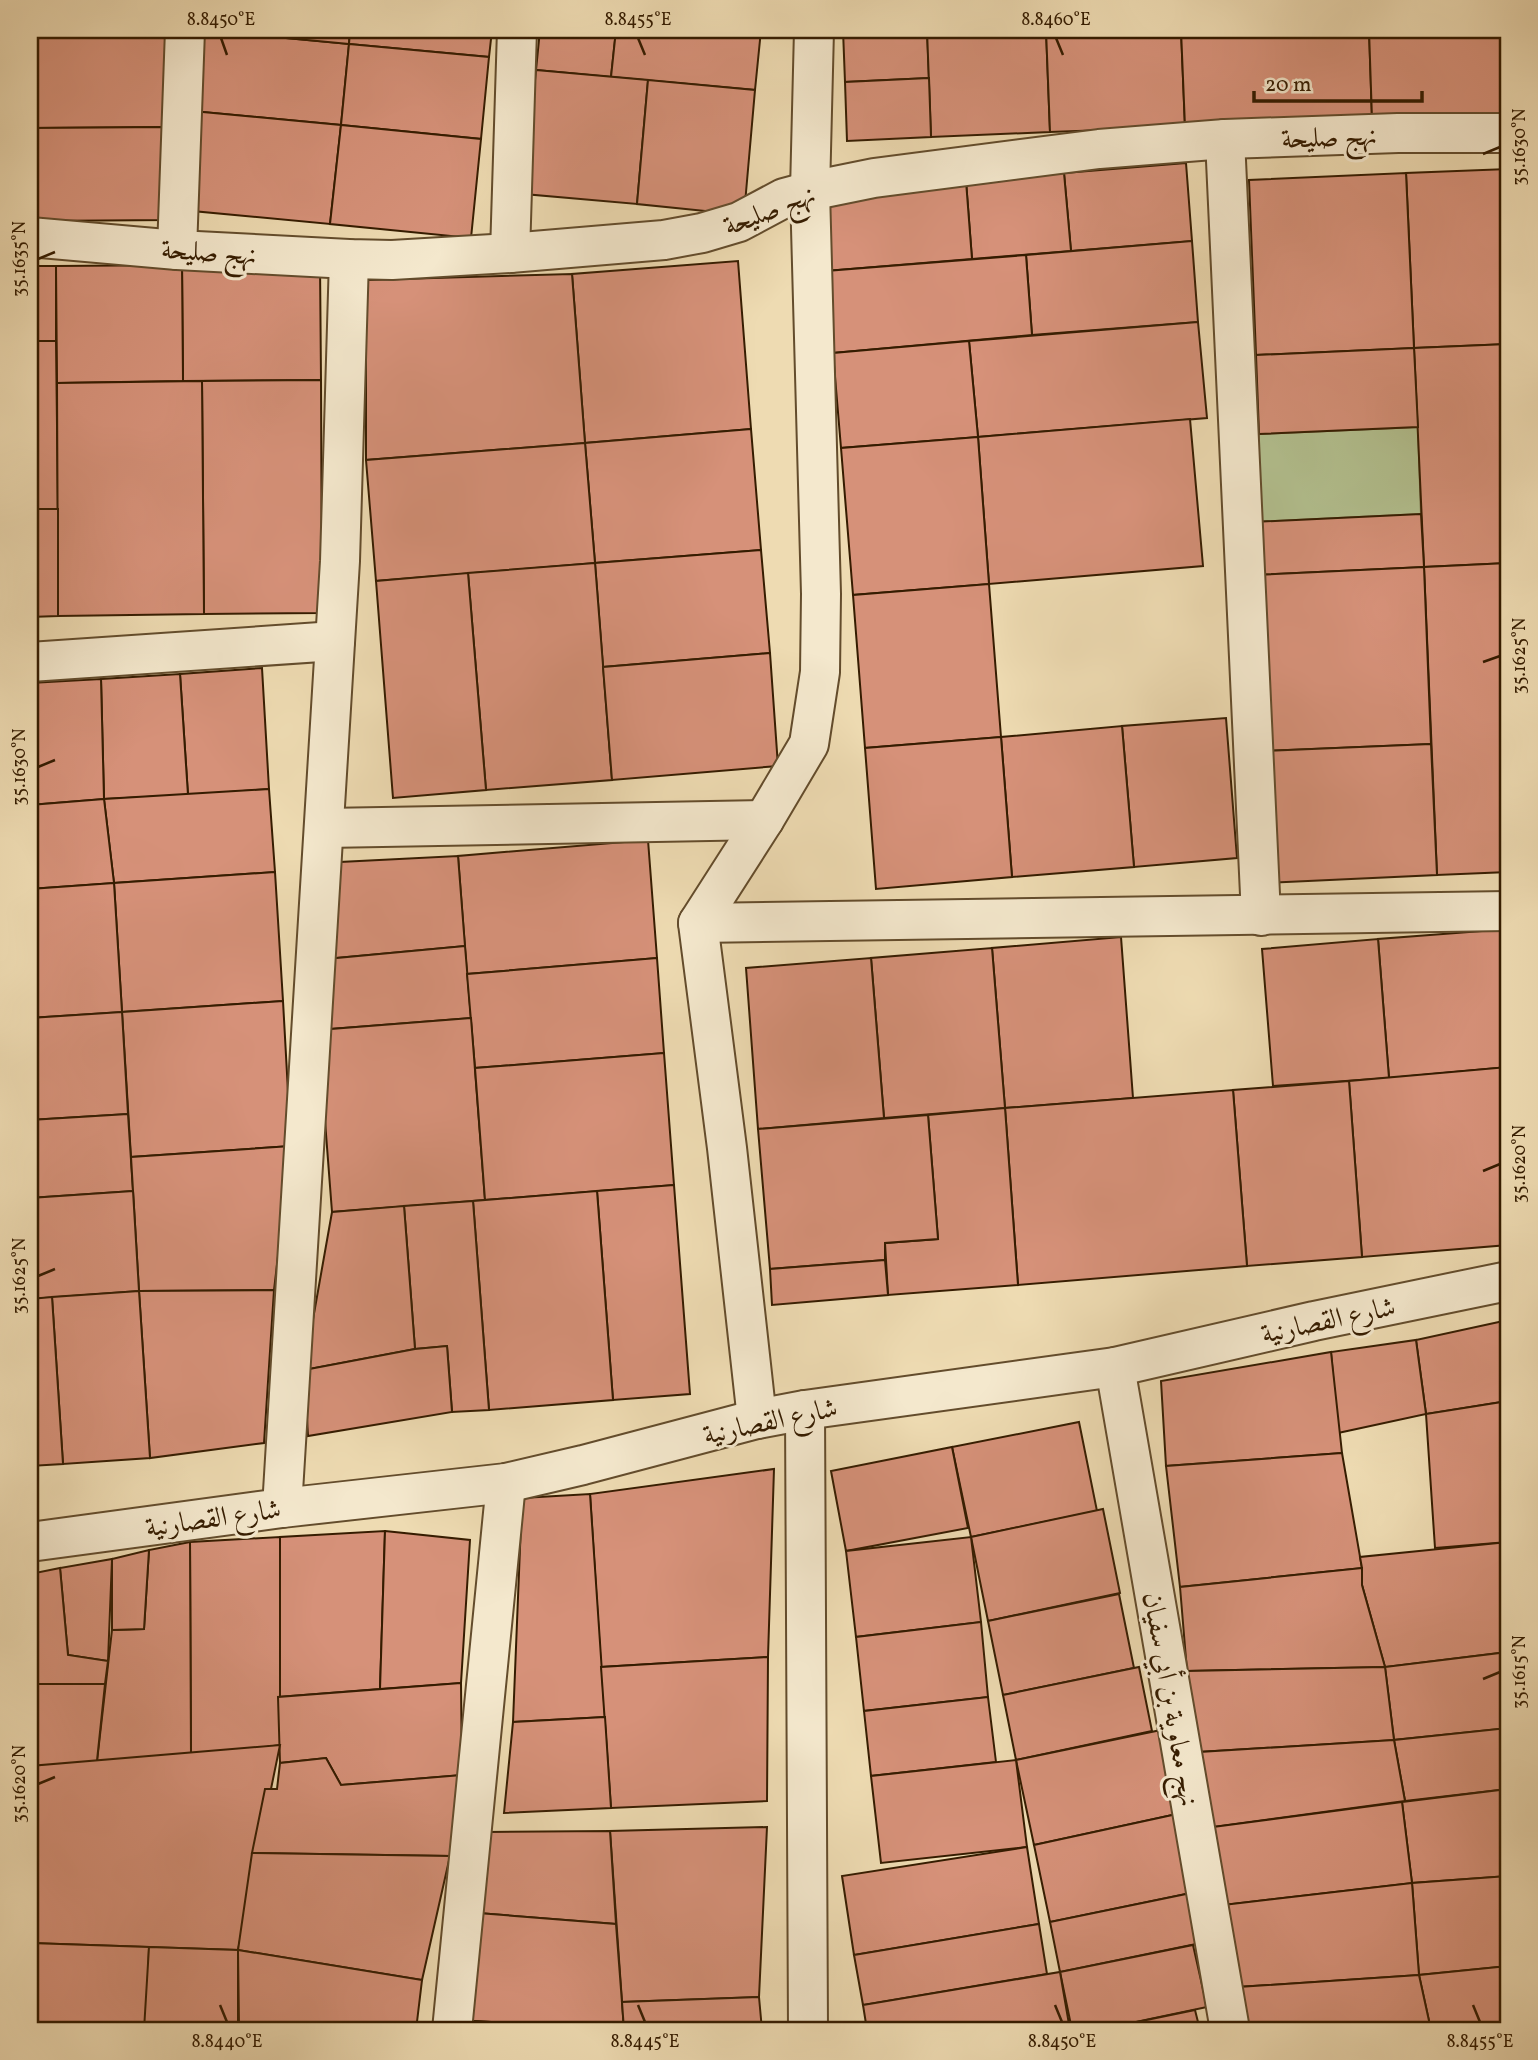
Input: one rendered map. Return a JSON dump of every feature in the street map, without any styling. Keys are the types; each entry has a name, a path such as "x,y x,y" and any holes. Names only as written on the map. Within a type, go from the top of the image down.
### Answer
{"street":[{"path":"177,250 185,30"},
{"path":"510,253 516,30"},
{"path":"757,1419 727,1148 698,923 809,744 820,672 821,594 810,191 814,30"},
{"name":"نهج صليحة","path":"30,237 177,250 349,259 391,260 510,253 664,240 739,222 785,198 810,191 874,178 1085,151 1225,139 1398,133 1508,133"},
{"path":"1225,139 1261,916"},
{"path":"282,1508 325,828 335,641 349,259"},
{"path":"30,662 335,641"},
{"path":"325,828 764,820"},
{"path":"698,923 1508,911"},
{"name":"شارع القصارنية","path":"30,1542 282,1508 506,1483 757,1419 1115,1367 1314,1321 1508,1281"},
{"name":"نهج معاوية بن أبي سفيان","path":"1115,1367 1230,2030"},
{"path":"805,1410 808,2030"},
{"path":"452,2030 506,1483"}],"green space":[{"path":"1418,427 1421,514 1253,522 1259,434"}],"building":[{"path":"30,30 169,30 170,127 30,128"},
{"path":"200,30 349,44 341,125 192,111"},
{"path":"203,30 350,30 349,44"},
{"path":"350,30 492,30 489,57 349,44"},
{"path":"540,30 616,30 611,77 536,70"},
{"path":"616,30 761,30 755,90 611,77"},
{"path":"843,30 927,30 929,78 845,82"},
{"path":"927,30 1046,30 1050,132 931,137"},
{"path":"1046,30 1181,30 1185,127 1050,132"},
{"path":"1181,30 1369,30 1372,119 1185,127"},
{"path":"1369,30 1500,30 1504,114 1372,119"},
{"path":"1500,30 1508,30 1508,114 1504,114"},
{"path":"349,44 489,57 481,139 341,125"},
{"path":"536,70 648,80 637,204 524,194"},
{"path":"929,78 931,137 847,141 845,82"},
{"path":"648,80 755,90 744,215 637,204"},
{"path":"192,111 341,125 330,224 182,210"},
{"path":"341,125 481,139 471,238 330,224"},
{"path":"170,127 171,220 30,221 30,128"},
{"path":"1186,163 1192,241 1071,251 1064,173"},
{"path":"1508,169 1508,344 1414,348 1406,173"},
{"path":"1064,173 1071,251 972,259 966,181"},
{"path":"1406,173 1414,348 1256,355 1249,180"},
{"path":"966,181 972,259 826,271 820,193"},
{"path":"1192,241 1198,322 1032,335 1026,255"},
{"path":"1026,255 1032,335 833,353 826,271"},
{"path":"738,261 751,429 585,443 572,274"},
{"path":"320,263 321,380 183,381 182,265"},
{"path":"182,265 183,381 57,383 56,266"},
{"path":"30,266 56,266 56,341 30,341"},
{"path":"572,274 585,443 366,460 366,280"},
{"path":"1198,322 1207,418 978,437 969,341"},
{"path":"30,341 56,341 58,509 30,509"},
{"path":"969,341 978,437 841,448 833,353"},
{"path":"1508,344 1508,563 1424,567 1414,348"},
{"path":"1414,348 1418,427 1259,434 1256,355"},
{"path":"321,380 322,613 204,614 202,381"},
{"path":"202,381 204,614 58,616 57,383"},
{"path":"1190,419 1203,566 989,584 978,437"},
{"path":"751,429 761,550 595,563 585,443"},
{"path":"978,437 989,584 853,595 841,448"},
{"path":"585,443 595,563 376,581 366,460"},
{"path":"30,509 58,509 58,616 30,617"},
{"path":"1421,514 1424,567 1255,575 1253,522"},
{"path":"761,550 770,653 603,667 595,563"},
{"path":"595,563 612,780 486,790 468,573"},
{"path":"1508,563 1508,872 1437,875 1424,567"},
{"path":"1424,567 1431,744 1263,751 1255,575"},
{"path":"468,573 486,790 393,798 376,581"},
{"path":"989,584 1001,737 865,748 853,595"},
{"path":"770,653 778,766 612,780 603,667"},
{"path":"262,668 269,789 188,795 180,674"},
{"path":"180,674 188,795 104,799 101,679"},
{"path":"101,679 104,799 30,805 30,683"},
{"path":"1226,718 1237,858 1134,867 1122,726"},
{"path":"1122,726 1134,867 1012,877 1001,737"},
{"path":"1001,737 1012,877 876,889 865,748"},
{"path":"1431,744 1437,875 1267,883 1262,751"},
{"path":"269,789 275,872 114,883 104,799"},
{"path":"104,799 114,883 30,889 30,805"},
{"path":"648,840 657,958 467,974 458,856"},
{"path":"458,856 465,946 326,959 340,862"},
{"path":"275,872 283,1001 122,1012 114,883"},
{"path":"114,883 122,1012 30,1018 30,889"},
{"path":"1508,929 1508,1067 1389,1078 1378,939"},
{"path":"1121,937 1133,1098 1005,1108 992,948"},
{"path":"1378,939 1389,1078 1273,1086 1262,949"},
{"path":"465,946 471,1018 318,1030 326,959"},
{"path":"992,948 1005,1108 884,1118 871,958"},
{"path":"657,958 664,1053 475,1068 467,974"},
{"path":"871,958 884,1118 758,1129 746,968"},
{"path":"283,1001 291,1146 131,1157 122,1012"},
{"path":"122,1012 128,1114 30,1120 30,1018"},
{"path":"471,1018 485,1200 332,1212 318,1030"},
{"path":"664,1053 674,1185 485,1200 475,1068"},
{"path":"1508,1067 1508,1245 1362,1257 1349,1081"},
{"path":"1349,1081 1362,1257 1247,1266 1233,1090"},
{"path":"1233,1090 1247,1266 1018,1285 1005,1108"},
{"path":"1005,1108 1018,1285 888,1295 885,1243 938,1239 928,1115"},
{"path":"128,1114 133,1191 30,1198 30,1120"},
{"path":"928,1115 938,1239 885,1243 885,1260 770,1269 758,1129"},
{"path":"291,1146 274,1290 139,1291 131,1157"},
{"path":"674,1185 690,1394 613,1400 597,1191"},
{"path":"133,1191 139,1291 30,1299 30,1198"},
{"path":"597,1191 613,1400 489,1410 473,1201"},
{"path":"473,1201 489,1410 452,1412 447,1346 415,1349 404,1206"},
{"path":"404,1206 415,1349 304,1370 332,1212"},
{"path":"885,1260 888,1295 772,1305 770,1269"},
{"path":"274,1290 264,1443 150,1458 139,1291"},
{"path":"139,1291 150,1458 63,1464 52,1297"},
{"path":"52,1297 63,1464 30,1466 30,1299"},
{"path":"1508,1320 1508,1401 1426,1414 1416,1340"},
{"path":"1416,1340 1426,1414 1338,1433 1331,1352"},
{"path":"447,1346 452,1412 308,1436 304,1370 415,1349"},
{"path":"1331,1352 1342,1453 1166,1466 1161,1381"},
{"path":"1508,1401 1508,1542 1435,1548 1426,1414"},
{"path":"1079,1422 1097,1511 971,1537 952,1447"},
{"path":"952,1447 968,1528 846,1551 831,1471"},
{"path":"1342,1453 1362,1568 1180,1587 1166,1466"},
{"path":"774,1469 768,1657 601,1667 590,1494"},
{"path":"590,1494 605,1717 513,1722 522,1498"},
{"path":"1103,1509 1120,1593 988,1621 971,1537"},
{"path":"385,1531 380,1689 278,1697 280,1537"},
{"path":"385,1531 470,1540 461,1683 380,1689"},
{"path":"280,1537 280,1745 191,1758 190,1542"},
{"path":"971,1537 981,1622 856,1637 846,1551"},
{"path":"190,1542 191,1758 96,1770 112,1630 144,1629 149,1550"},
{"path":"1508,1542 1508,1652 1385,1667 1362,1585 1360,1557"},
{"path":"149,1550 144,1629 112,1630 112,1559"},
{"path":"112,1559 108,1661 68,1655 60,1568"},
{"path":"60,1568 68,1655 108,1661 105,1684 30,1684 30,1574"},
{"path":"1362,1568 1362,1585 1385,1667 1187,1671 1180,1587"},
{"path":"1119,1594 1134,1668 1003,1695 988,1621"},
{"path":"981,1622 988,1697 864,1711 856,1637"},
{"path":"1508,1652 1508,1728 1394,1740 1385,1667"},
{"path":"768,1657 767,1801 611,1808 601,1667"},
{"path":"1139,1667 1152,1731 1016,1760 1003,1695"},
{"path":"1385,1667 1394,1740 1199,1752 1187,1671"},
{"path":"461,1683 462,1775 341,1785 326,1758 280,1763 278,1697"},
{"path":"30,1684 105,1684 96,1770 30,1769"},
{"path":"988,1697 996,1762 871,1776 864,1711"},
{"path":"605,1717 611,1808 504,1813 513,1722"},
{"path":"1508,1728 1508,1789 1405,1801 1394,1740"},
{"path":"1161,1730 1177,1814 1034,1845 1016,1760"},
{"path":"1394,1740 1405,1801 1213,1827 1199,1752"},
{"path":"280,1745 238,1950 30,1943 30,1766"},
{"path":"326,1758 341,1785 462,1775 450,1856 252,1853 265,1789 277,1789 280,1763"},
{"path":"1016,1760 1027,1847 881,1863 871,1776"},
{"path":"1508,1789 1508,1876 1412,1883 1402,1802"},
{"path":"1402,1802 1412,1883 1223,1905 1213,1827"},
{"path":"1177,1814 1191,1893 1050,1922 1034,1845"},
{"path":"767,1827 759,1997 622,2002 610,1831"},
{"path":"610,1831 616,1924 478,1913 486,1832"},
{"path":"1027,1847 1039,1924 854,1955 842,1876"},
{"path":"252,1853 450,1856 422,1980 238,1950"},
{"path":"1508,1876 1508,1966 1419,1975 1412,1883"},
{"path":"1412,1883 1419,1975 1238,1987 1223,1905"},
{"path":"1191,1893 1201,1943 1060,1972 1050,1922"},
{"path":"478,1913 616,1924 624,2029 472,2021"},
{"path":"1039,1924 1047,1974 863,2005 854,1955"},
{"path":"30,1943 149,1947 146,2030 30,2027"},
{"path":"1193,1945 1207,2007 1098,2030 1072,2030 1060,1972"},
{"path":"149,1947 238,1950 238,2030 144,2030"},
{"path":"238,1950 422,1980 416,2030 268,2030 239,2025"},
{"path":"1508,1966 1508,2030 1431,2030 1419,1975"},
{"path":"1060,1972 1070,2030 867,2030 863,2005"},
{"path":"1419,1975 1431,2030 1245,2030 1238,1987"},
{"path":"759,1997 762,2030 624,2030 622,2002"},
{"path":"1195,2010 1200,2030 1098,2030"},
{"path":"472,2021 624,2029 624,2030 473,2030"},
{"path":"30,2027 146,2030 30,2030"}]}
